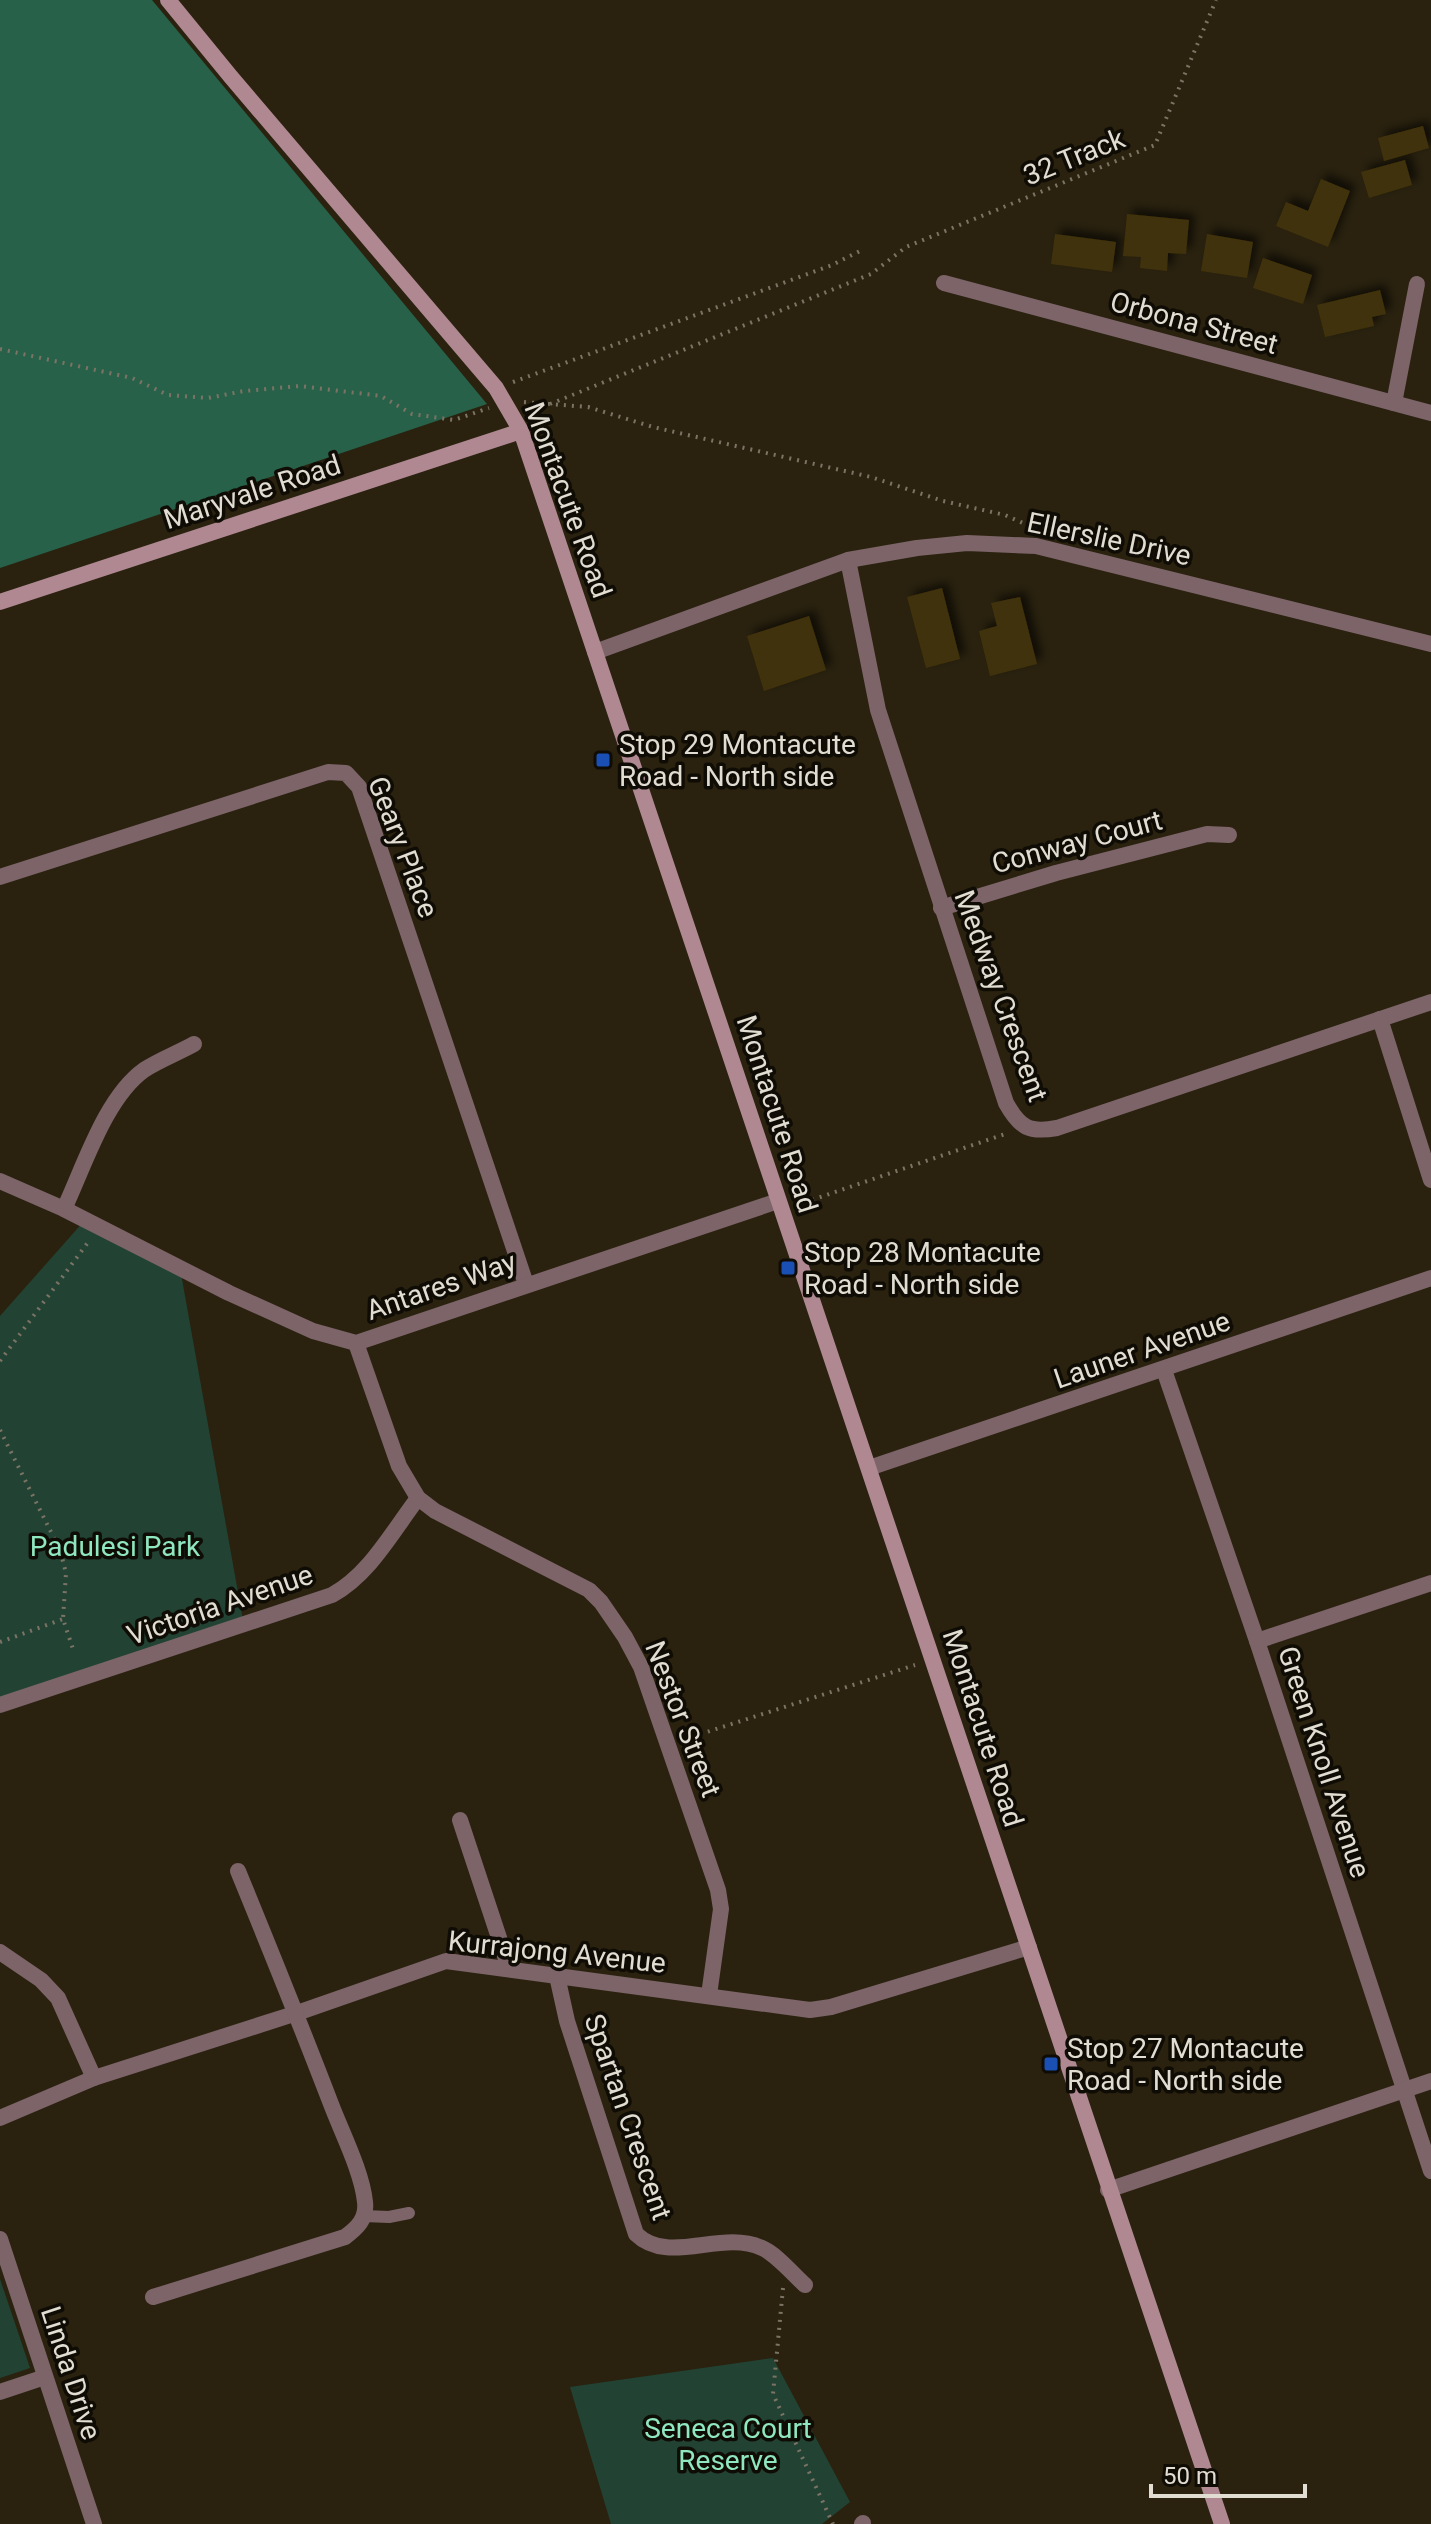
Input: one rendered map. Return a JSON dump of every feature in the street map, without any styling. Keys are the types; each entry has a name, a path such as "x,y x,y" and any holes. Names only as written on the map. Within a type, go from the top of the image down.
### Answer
{"main road":[{"name":"Montacute Road","path":"168,0 500,394 521,431 1222,2524"},
{"name":"Maryvale Road","path":"0,602 521,431"}],"street":[{"name":"Orbona Street","path":"944,283 1431,413"},
{"path":"1394,403 1417,284"},
{"name":"Ellerslie Drive","path":"595,652 848,560 967,543 1036,546 1431,644"},
{"name":"Medway Crescent","path":"848,560 878,710 1006,1103 1014,1117 1025,1127 1038,1131 1057,1128 1431,1002"},
{"name":"Geary Place","path":"0,877 328,772 346,773 359,787 526,1284"},
{"name":"Conway Court","path":"941,908 1056,873 1207,834 1229,835"},
{"path":"1380,1019 1431,1180"},
{"path":"64,1209 108,1114 122,1093 143,1071 194,1044"},
{"name":"Antares Way","path":"0,1181 64,1209 229,1293 313,1331 356,1343 526,1284 780,1206"},
{"name":"Launer Avenue","path":"869,1468 1431,1278"},
{"name":"Nestor Street","path":"356,1343 399,1466 418,1498 435,1511 575,1581 595,1596 633,1652 718,1890 721,1909 709,1995"},
{"name":"Green Knoll Avenue","path":"1164,1370 1257,1641 1431,2171"},
{"name":"Victoria Avenue","path":"0,1705 332,1595 350,1585 364,1571 418,1498"},
{"path":"1257,1641 1431,1583"},
{"path":"460,1820 509,1968"},
{"path":"153,2297 345,2237 357,2228 364,2216 361,2185 297,2013 238,1871"},
{"name":"Kurrajong Avenue","path":"0,2118 94,2078 446,1961 791,2008 831,2007 1029,1947"},
{"path":"0,1952 41,1980 58,1998 94,2078"},
{"name":"Spartan Crescent","path":"557,1976 567,2021 636,2234 652,2247 666,2249 730,2241 763,2248 805,2285"},
{"path":"1108,2190 1431,2081"},
{"name":"Linda Drive","path":"0,2239 94,2524"},
{"path":"0,2392 45,2377"}],"lane":[{"path":"364,2216 389,2217 409,2213"}],"path":[{"name":"32 Track","path":"549,404 871,274 906,247 1155,145 1216,0"},
{"path":"0,349 132,378 168,395 208,398 300,386 381,396 412,414 454,420 479,413 500,394 832,265 862,250"},
{"path":"500,394 549,404 588,407 653,427 871,477 943,501 1005,515 1048,533"},
{"path":"780,1206 1025,1127"},
{"path":"0,1361 91,1238"},
{"path":"0,1430 60,1550 66,1573 63,1619 74,1652"},
{"path":"0,1642 63,1619"},
{"path":"668,1745 915,1665"},
{"path":"785,2267 773,2394 833,2524"}],"green space":[{"path":"0,0 152,0 487,404 0,568"},
{"name":"Padulesi Park","path":"85,1220 180,1268 244,1626 0,1705 0,1316"},
{"path":"0,2279 30,2368 0,2378"},
{"name":"Seneca Court Reserve","path":"773,2358 850,2502 822,2524 611,2524 570,2387"}],"building":[{"path":"1423,126 1429,148 1384,161 1378,138"},
{"path":"1405,160 1412,185 1369,198 1361,172"},
{"path":"1321,179 1350,191 1328,247 1276,226 1286,202 1308,211"},
{"path":"1127,214 1189,220 1186,254 1168,253 1167,271 1140,268 1141,257 1123,256"},
{"path":"1055,234 1116,242 1112,272 1051,264"},
{"path":"1207,234 1253,242 1247,278 1201,271"},
{"path":"1263,258 1312,275 1303,304 1253,288"},
{"path":"1380,290 1386,314 1372,317 1374,326 1325,337 1317,305"},
{"path":"942,588 960,659 926,668 907,597"},
{"path":"1020,597 1037,664 990,676 979,631 997,626 991,603"},
{"path":"809,616 826,670 764,691 747,636"}],"place":[{"name":"Stop 29 Montacute Road - North side","path":"603,760"},
{"name":"Stop 28 Montacute Road - North side","path":"788,1268"},
{"name":"Stop 27 Montacute Road - North side","path":"1051,2064"}]}
